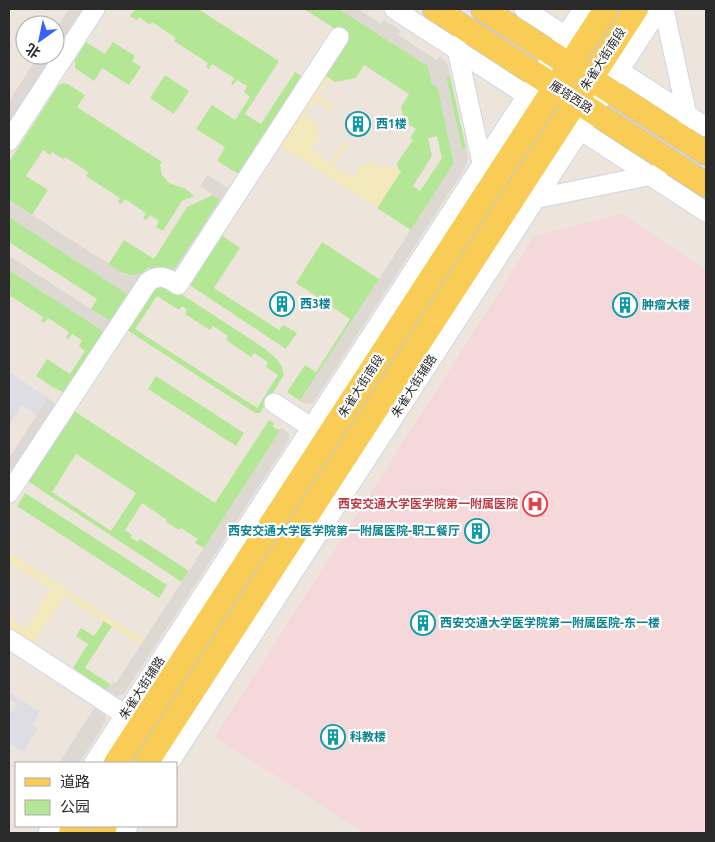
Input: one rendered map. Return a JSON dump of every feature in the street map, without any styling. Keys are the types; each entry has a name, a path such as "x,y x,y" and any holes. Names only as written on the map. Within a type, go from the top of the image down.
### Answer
{"main road":[{"path":"483,9 568,50 702,142"},
{"name":"朱雀大街南段","path":"116,762 133,720 488,191 541,91 568,50 606,9"},
{"name":"朱雀大街南段","path":"147,762 508,205 578,115 605,74 636,9"},
{"name":"雁塔西路","path":"443,14 541,91 578,115 681,168 706,185"}],"street":[{"path":"9,141 95,9"},
{"path":"394,9 458,50 541,91"},
{"path":"524,9 568,50 584,9"},
{"path":"659,9 605,74 687,114"},
{"path":"664,9 687,114 702,142"},
{"path":"443,14 458,50 488,191"},
{"path":"9,493 148,282 154,277 161,276 178,285 339,38"},
{"name":"朱雀大街辅路","path":"95,762 133,720 312,428 482,164 541,91"},
{"path":"578,115 650,175 706,212"},
{"name":"朱雀大街辅路","path":"170,762 535,199 578,115"},
{"path":"508,205 681,168"},
{"path":"274,403 312,428"},
{"path":"9,639 133,720"}],"shaded area":[{"path":"69,9 84,9 65,38 65,15"},
{"path":"339,9 358,9 381,24 384,20 401,31 398,35 437,60 440,56 443,59 448,65 450,76 446,77 462,149 466,148 468,158 464,170 313,403 306,404 300,401 454,163 438,88 432,84 428,66"},
{"path":"32,65 48,65 9,125 9,101"},
{"path":"208,175 229,191 179,272 132,297 9,217 9,200 126,275 136,275 156,266 174,269 220,200 200,186"},
{"name":"西安交通大学医学院第一附属医院","path":"622,214 706,270 706,833 365,833 215,737 535,236"},
{"path":"9,256 114,324 108,334 9,270"},
{"path":"9,372 48,398 37,415 22,405 9,425"},
{"path":"48,398 56,405 14,471 9,469 9,458"},
{"path":"282,428 289,434 289,440 124,694 117,696 106,690 110,684 116,683"},
{"path":"9,692 40,712 31,725 38,729 23,752 9,743 9,717 17,704 9,699"},
{"path":"94,708 105,715 106,720 80,762 60,762"}],"green space":[{"path":"135,9 198,9 279,61 245,114 261,124 295,72 305,78 240,173 217,161 225,147 196,129 212,105 235,120 250,97 244,92 247,86 237,80 233,85 231,84 234,78 212,64 209,69 206,67 208,63 174,41 176,38 152,22 150,25 139,17 137,20 130,16"},
{"path":"304,9 339,9 428,66 432,84 438,88 454,164 411,230 377,208 401,171 398,169 397,163 413,140 410,138 416,129 404,122 401,107 409,94 364,65 356,78 335,82 324,75 348,37","holes":["437,136 442,158 420,191 413,186 432,156 428,138"]},
{"path":"86,42 105,54 113,42 135,56 132,61 141,67 129,85 102,68 94,81 75,68 75,60"},
{"path":"165,75 189,91 174,114 150,98"},
{"path":"450,76 466,148 462,149 446,77"},
{"path":"63,83 68,84 85,95 77,107 162,162 160,165 162,175 169,183 186,189 194,196 182,201 163,231 156,227 159,221 150,215 146,220 143,218 146,213 125,199 121,204 118,202 120,198 86,176 88,172 65,157 63,159 52,152 50,155 43,150 26,176 48,190 32,215 9,200 9,162 58,86"},
{"path":"213,195 220,200 174,270 148,268 142,273 132,276 108,265 124,240 154,259 187,207"},
{"path":"9,217 132,297 114,324 91,309 97,299 9,242"},
{"path":"220,234 240,248 214,288 279,330 283,325 297,333 286,349 191,286 190,283"},
{"path":"322,242 379,279 300,401 287,392 305,365 316,372 350,319 296,283"},
{"path":"9,270 108,334 65,393 36,376 47,359 70,374 85,351 79,346 82,340 72,334 68,339 66,338 69,332 48,318 44,323 41,321 43,317 9,295 11,292 9,290"},
{"path":"155,283 175,290 264,348 277,359 284,375 260,413 255,413 127,330","holes":["157,296 179,310 182,306 187,310 185,314 210,330 213,326 228,336 226,340 251,357 254,353 268,362 266,367 278,375 257,408 135,329"]},
{"path":"156,376 244,433 236,446 148,389"},
{"path":"74,411 215,503 269,420 274,423 273,427 279,430 282,428 204,548 195,543 198,539 181,528 179,530 166,522 167,520 142,503 125,530 132,535 131,538 138,542 140,539 189,571 182,582 27,479","holes":["76,454 136,493 111,531 52,492"]},
{"path":"25,493 167,585 159,598 17,506"},
{"path":"104,621 112,626 85,668 110,684 106,690 73,668 88,644 76,636 81,628 94,636"}],"sand":[{"path":"324,75 331,79 325,88 322,86 317,94 335,106 332,110 315,100 310,108 306,109 308,119 318,125 318,136 321,138 310,149 322,156 321,159 329,164 344,141 348,144 333,167 341,173 343,170 355,178 360,164 363,166 373,161 383,167 393,166 401,171 377,208 278,144"},
{"path":"9,552 144,640 141,645 65,596 31,647 9,633 9,614 15,618 13,621 25,629 51,589 9,562"}],"place":[{"name":"西1楼","path":"358,124"},
{"name":"西3楼","path":"282,304"},
{"name":"肿瘤大楼","path":"625,305"},
{"name":"西安交通大学医学院第一附属医院","path":"535,504"},
{"name":"西安交通大学医学院第一附属医院-职工餐厅","path":"477,531"},
{"name":"西安交通大学医学院第一附属医院-东一楼","path":"423,623"},
{"name":"科教楼","path":"333,737"}]}
